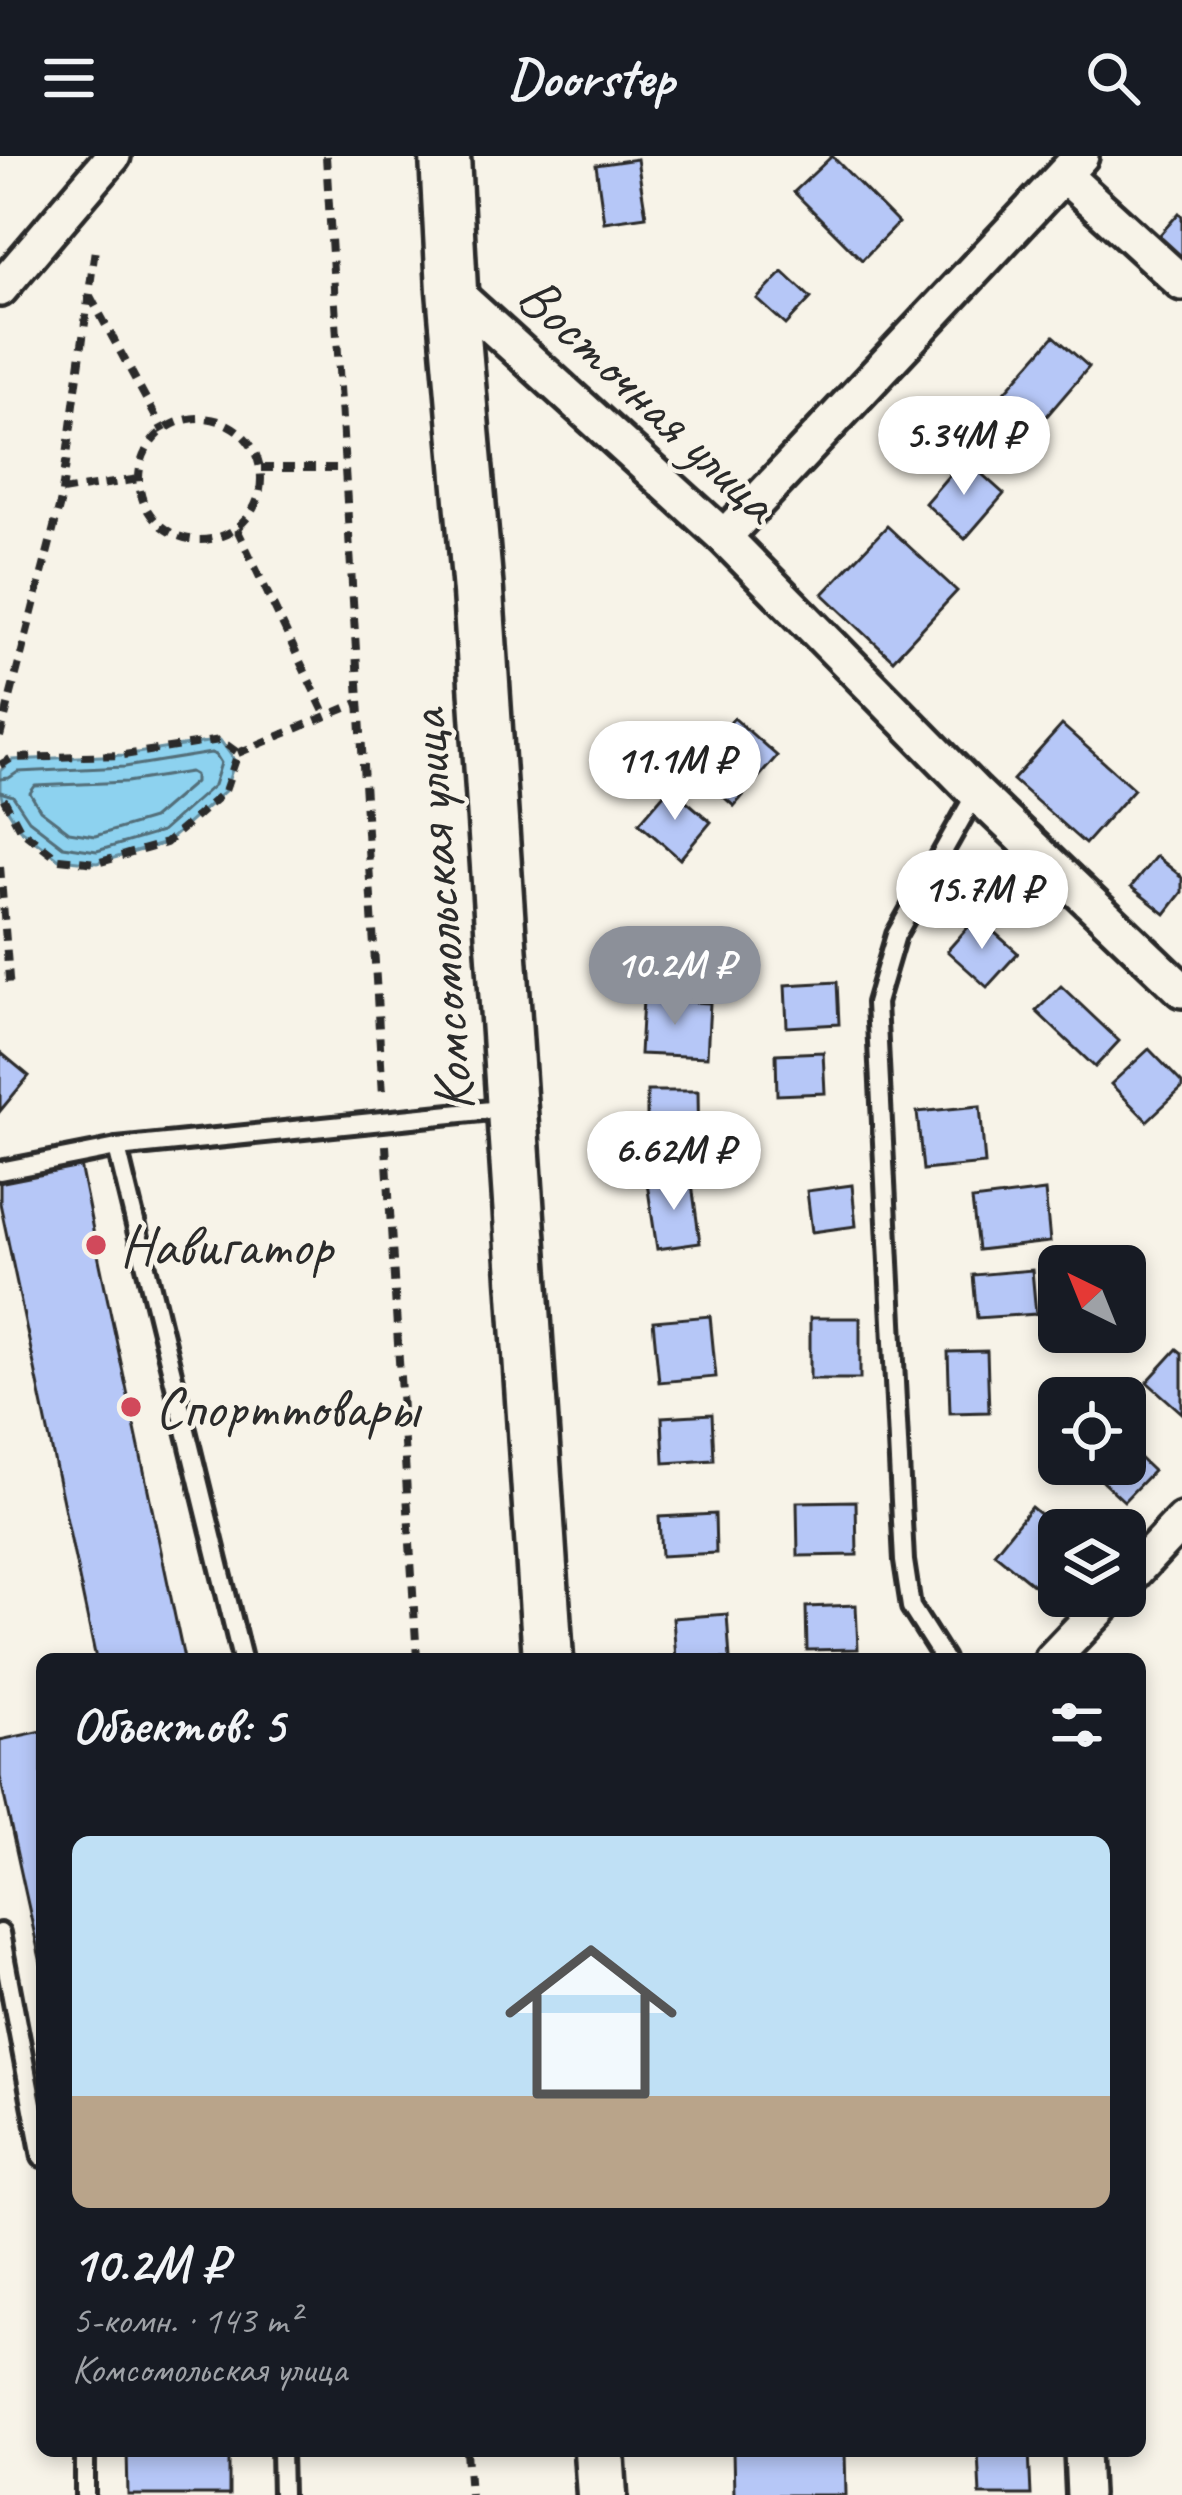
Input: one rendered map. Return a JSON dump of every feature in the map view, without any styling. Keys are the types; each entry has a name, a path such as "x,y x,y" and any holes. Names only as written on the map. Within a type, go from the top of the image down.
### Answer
{"main road":[{"name":"Комсомольская улица","path":"445,156 548,1653"},
{"path":"599,2457 602,2495"}],"street":[{"path":"0,289 112,156"},
{"path":"724,537 1072,165 1182,283"},
{"name":"Восточная улица","path":"452,290 724,537 976,793 1182,990"},
{"path":"1146,1560 1182,1522"},
{"path":"1058,1653 1092,1617"},
{"path":"1082,2457 1084,2495"}],"lane":[{"path":"940,1653 911,1607 904,1561 876,1003 896,935 976,793"},
{"path":"0,1171 117,1148 512,1108"},
{"path":"117,1148 241,1653"},
{"path":"0,1933 36,2125"},
{"path":"85,2495 86,2457"},
{"path":"281,2457 282,2495"}],"path":[{"path":"326,156 417,1653"},
{"path":"0,737 62,491 95,249"},
{"path":"89,293 164,432"},
{"path":"195,418 217,420 237,430 252,447 261,468 260,491 252,512 237,529 217,538 194,540 173,534 154,520 143,502 139,479 143,457 155,438 195,418"},
{"path":"261,468 344,468"},
{"path":"62,491 139,479"},
{"path":"237,529 326,716"},
{"path":"238,752 358,703"},
{"path":"0,765 12,758 124,755 220,740 238,752"},
{"path":"0,792 20,829 59,859 97,863 166,843 226,790 238,752"},
{"path":"0,866 10,991"},
{"path":"467,2457 470,2495"}],"water":[{"path":"220,740 235,761 225,791 166,843 97,863 59,859 20,829 0,792 0,771 12,760 124,755"}],"building":[{"path":"832,156 898,223 862,260 794,192"},
{"path":"637,159 646,216 604,222 596,165"},
{"path":"1179,213 1182,216 1182,260 1157,238"},
{"path":"783,272 811,298 786,325 757,299"},
{"path":"1054,336 1089,367 1040,424 1004,393"},
{"path":"964,458 1004,494 965,539 925,503"},
{"path":"887,526 957,591 893,660 823,594"},
{"path":"734,718 777,756 734,806 690,767"},
{"path":"1062,725 1134,789 1085,844 1013,780"},
{"path":"670,787 711,822 680,859 639,823"},
{"path":"1156,856 1182,877 1182,892 1165,914 1131,887"},
{"path":"977,917 1018,953 987,987 947,951"},
{"path":"837,982 839,1024 787,1027 785,985"},
{"path":"1061,986 1119,1041 1095,1067 1036,1011"},
{"path":"643,999 710,1003 707,1057 640,1054"},
{"path":"1149,1049 1182,1088 1147,1121 1111,1084"},
{"path":"0,1052 29,1076 0,1111"},
{"path":"823,1052 825,1093 777,1095 776,1054"},
{"path":"647,1091 698,1091 699,1157 647,1157"},
{"path":"980,1106 985,1164 923,1170 917,1112"},
{"path":"80,1165 183,1653 95,1653 0,1203 0,1182"},
{"path":"691,1177 700,1243 657,1249 647,1183"},
{"path":"852,1185 856,1226 812,1232 807,1191"},
{"path":"1045,1191 1050,1242 978,1250 972,1200"},
{"path":"1032,1270 1036,1314 977,1318 973,1275"},
{"path":"710,1316 716,1377 659,1382 653,1321"},
{"path":"810,1318 860,1318 860,1379 810,1379"},
{"path":"1177,1349 1182,1353 1182,1413 1147,1382"},
{"path":"987,1351 989,1412 950,1413 948,1352"},
{"path":"712,1414 714,1460 664,1463 662,1417"},
{"path":"1107,1485 1139,1485 1124,1501"},
{"path":"856,1501 857,1555 798,1556 797,1502"},
{"path":"1031,1507 1038,1513 1038,1589 994,1553"},
{"path":"715,1514 716,1553 661,1556 659,1517"},
{"path":"856,1605 858,1649 807,1650 806,1607"},
{"path":"727,1614 730,1653 676,1653 673,1618"},
{"path":"36,1732 36,1941 0,1777 0,1740"},
{"path":"127,2457 229,2457 229,2495 128,2495"},
{"path":"733,2457 845,2457 846,2495 734,2495"},
{"path":"978,2457 1029,2457 1031,2495 980,2495"}],"place":[{"name":"Навигатор","path":"96,1245"},
{"name":"Спорттовары","path":"131,1407"}]}
